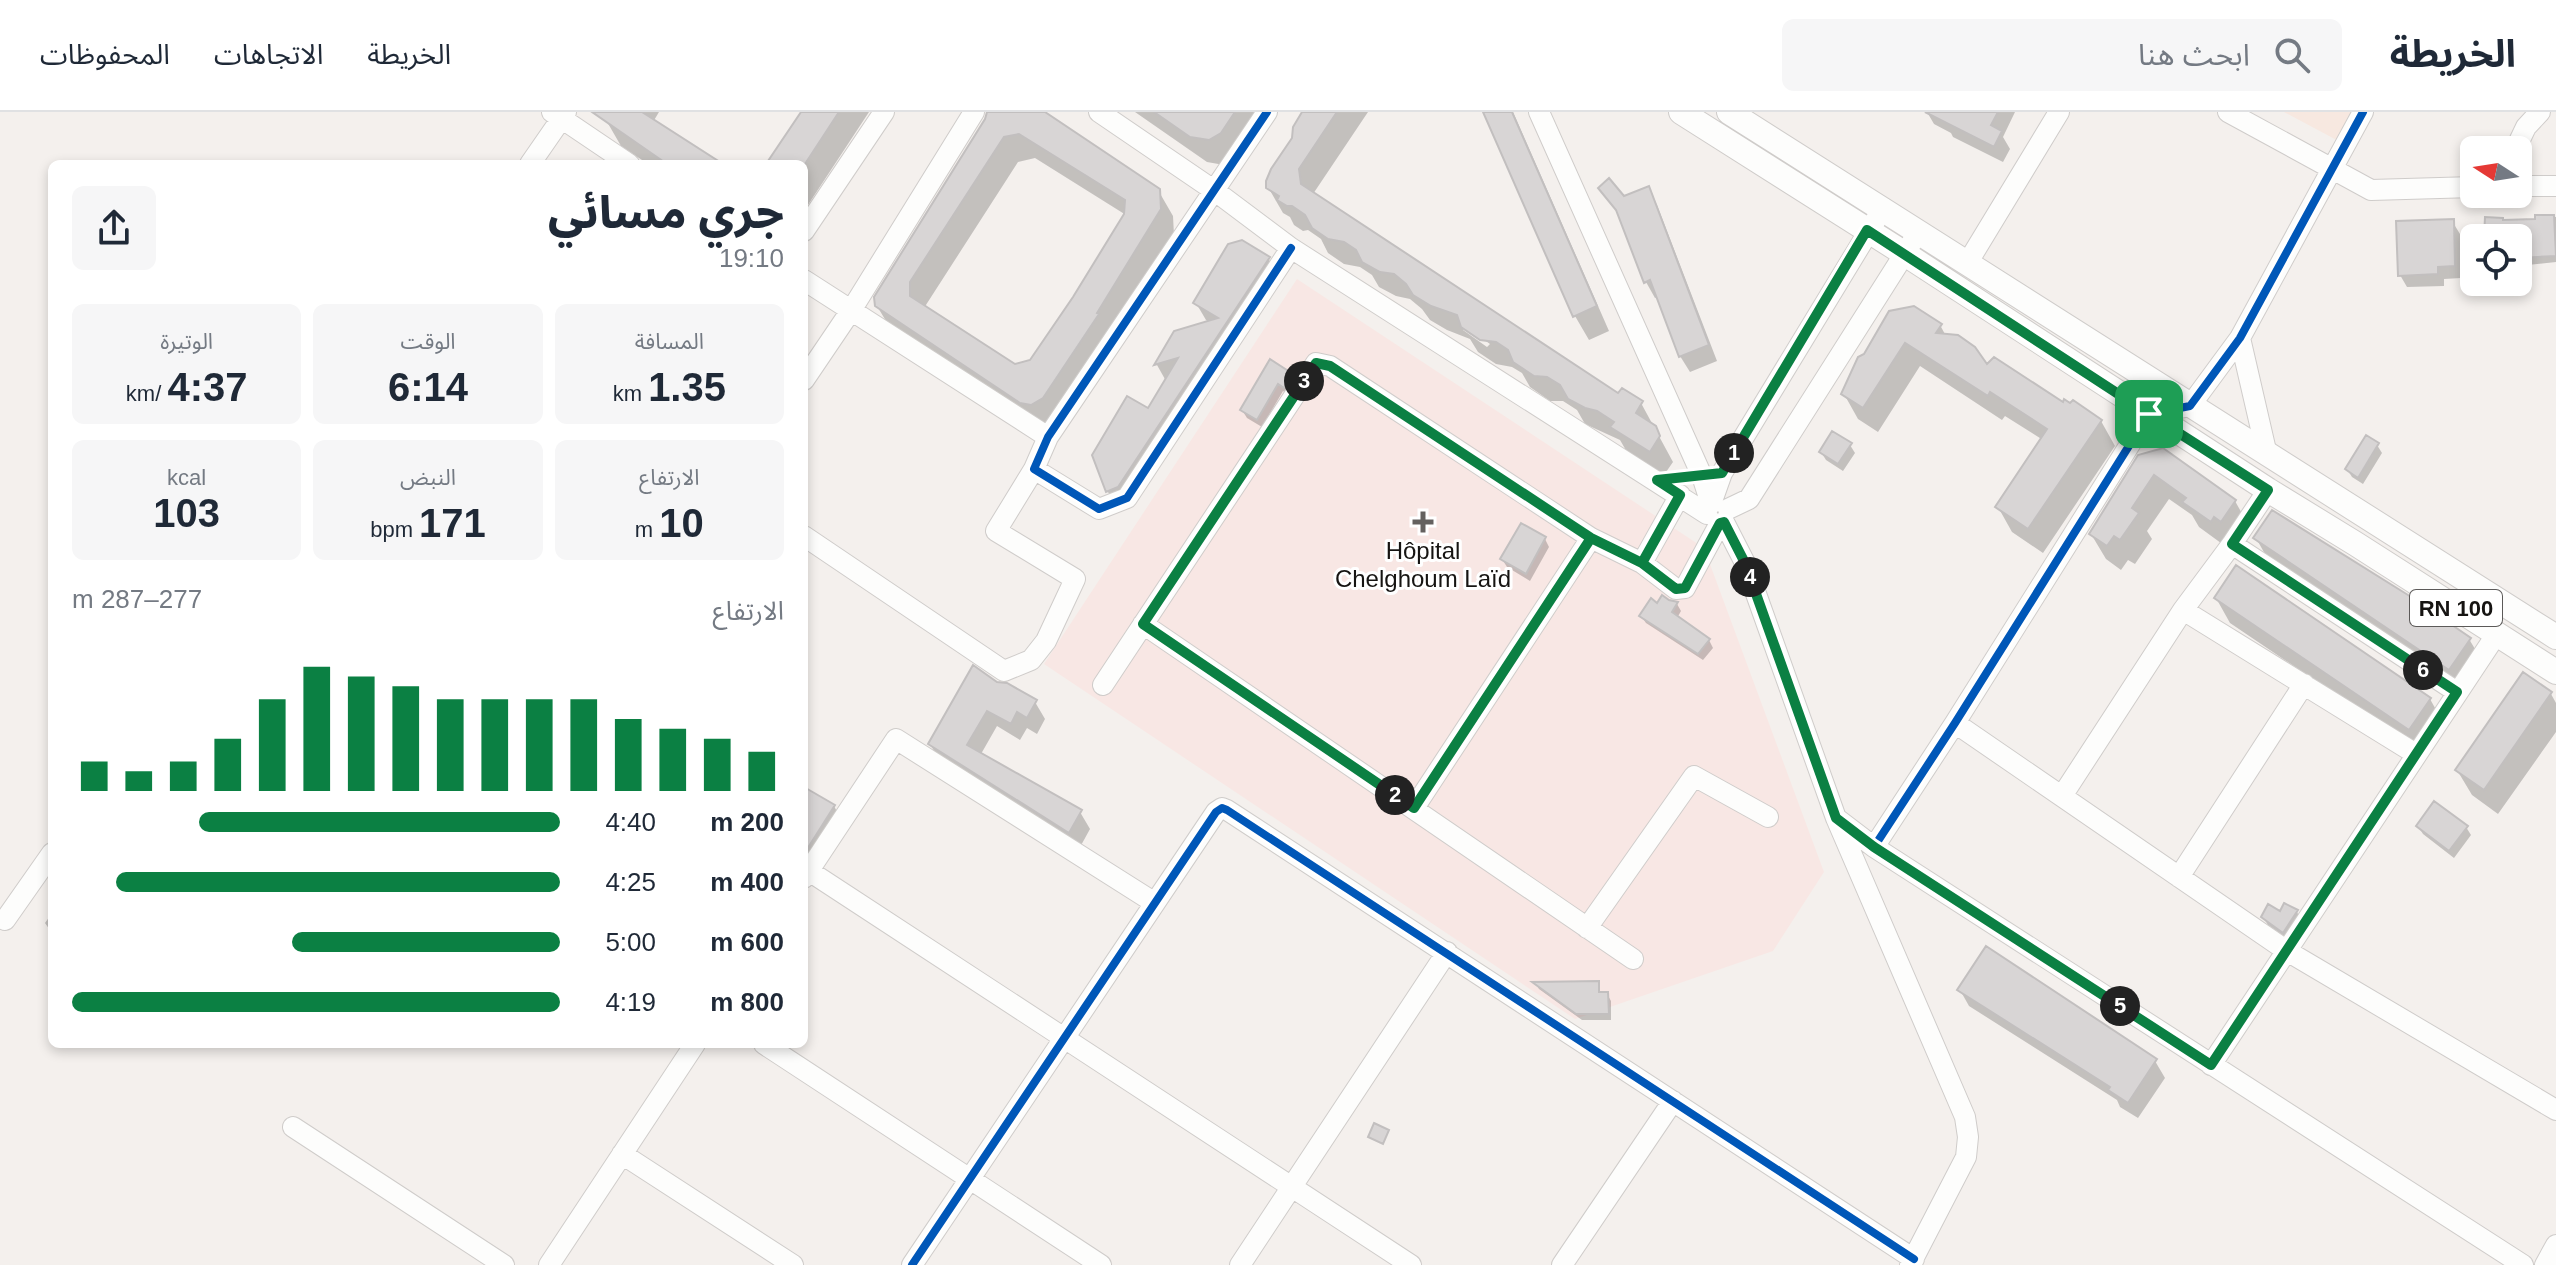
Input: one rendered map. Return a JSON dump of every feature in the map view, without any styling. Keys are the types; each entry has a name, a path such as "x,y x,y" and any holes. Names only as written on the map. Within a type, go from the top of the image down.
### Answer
{"main road":[{"path":"1681,112 2268,490"},
{"path":"1729,112 2556,637"},
{"name":"RN 100","path":"2268,490 2556,672"}],"street":[{"path":"808,225 884,112"},
{"path":"808,374 974,112"},
{"path":"1099,112 1215,191 1291,248 1680,495 1718,514"},
{"path":"808,539 1004,671 1031,660 1046,641 1075,579 996,531 1034,469 1048,437 1267,112"},
{"path":"912,1265 1216,812 1222,808 1447,952 1912,1262 1966,1157 1968,1137 1965,1117 1836,818 1745,563 1718,514 1712,474 1539,112"},
{"path":"1968,262 2059,112"},
{"path":"2228,112 2371,190 2460,187"},
{"path":"1874,847 2149,414 2190,406 2240,338 2363,112"},
{"path":"2522,136 2540,112"},
{"path":"532,160 560,114 623,160"},
{"path":"2532,186 2556,186"},
{"path":"1712,474 1883,208"},
{"path":"1745,563 1740,521 1749,499 1917,232"},
{"path":"1034,469 1099,509 1127,498 1291,248"},
{"path":"808,282 1048,437"},
{"path":"2240,338 2267,455"},
{"path":"1103,685 1316,363 1330,366 1591,538 1642,563 1676,589 1685,588 1718,514 1749,499"},
{"path":"1657,480 1712,474"},
{"path":"2062,796 2183,610 2268,490"},
{"path":"1642,563 1680,495"},
{"path":"1414,808 1591,538"},
{"path":"2232,544 2457,692"},
{"path":"2183,610 2416,754"},
{"path":"1143,624 1633,959"},
{"path":"2211,1065 2496,635"},
{"path":"2179,877 2304,684"},
{"path":"1955,723 2287,951 2556,1110"},
{"path":"808,872 896,739 1155,903"},
{"path":"1587,928 1694,776 1768,817"},
{"path":"1836,818 1874,847 2523,1265"},
{"path":"5,920 48,859"},
{"path":"808,876 1064,1038 1411,1265"},
{"path":"1240,1265 1447,952"},
{"path":"549,1265 692,1048"},
{"path":"770,1048 1101,1265"},
{"path":"1562,1265 1673,1101"},
{"path":"293,1127 504,1265"},
{"path":"622,1154 793,1265"},
{"path":"2545,1265 2556,1245"}],"shaded area":[{"path":"2284,112 2363,112 2346,145"},
{"path":"1297,279 1704,548 1824,872 1773,951 1575,1019 1044,664"}],"building":[{"path":"592,112 642,112 717,160 661,160"},
{"path":"801,112 839,112 808,160 769,160"},
{"path":"987,112 1045,112 1160,189 1161,209 1099,314 1043,398 1031,405 1020,403 875,306 874,297","holes":["1019,134 1125,200 1124,214 1030,360 1015,364 910,296 910,282 1004,137"]},
{"path":"1154,112 1235,112 1221,133 1209,140 1190,137"},
{"path":"1302,112 1337,112 1299,169 1301,184 1618,393 1622,388 1643,401 1636,413 1656,426 1660,436 1650,452 1610,427 1614,422 1597,411 1568,399 1560,385 1547,377 1534,376 1513,362 1508,350 1496,342 1480,340 1461,327 1457,315 1431,306 1413,295 1394,274 1380,272 1362,262 1356,250 1344,242 1328,239 1312,228 1305,215 1277,200 1279,196 1266,188 1266,181 1292,138 1293,127"},
{"path":"1483,112 1512,112 1597,306 1573,317"},
{"path":"1925,112 1998,112 1991,125 2002,131 1994,147"},
{"path":"1609,178 1624,196 1649,186 1709,345 1679,357 1650,280 1644,283 1616,210 1598,188"},
{"path":"2535,215 2554,215 2556,256 2532,257 2532,224 2485,224 2485,217 2535,219"},
{"path":"2454,219 2455,266 2438,267 2438,274 2398,276 2396,221"},
{"path":"1242,240 1270,257 1118,487 1106,492 1092,455 1127,396 1148,408 1178,358 1154,365 1174,331 1218,318 1193,303 1228,244"},
{"path":"1914,306 1942,324 1936,333 1958,335 1975,347 1987,364 1994,357 2063,402 2064,399 2070,403 2073,400 2102,420 2028,529 1995,507 2047,429 1905,343 1863,408 1841,394 1858,357 1864,354 1889,311"},
{"path":"1270,359 1293,374 1284,388 1278,384 1257,420 1240,410"},
{"path":"1832,431 1852,443 1838,464 1819,452"},
{"path":"2366,435 2379,443 2358,478 2345,469"},
{"path":"2163,448 2236,500 2221,522 2214,517 2211,522 2182,502 2186,498 2154,475 2132,508 2139,513 2120,540 2114,536 2107,546 2089,534 2138,455"},
{"path":"2272,510 2471,638 2449,670 2253,538"},
{"path":"1521,523 1546,537 1526,574 1500,559"},
{"path":"2236,565 2431,698 2409,730 2214,598"},
{"path":"1662,595 1678,602 1672,612 1710,639 1698,654 1639,616 1651,598 1657,603"},
{"path":"973,665 997,682 1007,683 1037,700 1027,718 1017,712 1011,724 987,711 967,745 1082,810 1069,833 928,744"},
{"path":"2523,672 2552,692 2484,790 2455,770"},
{"path":"808,789 835,805 808,848"},
{"path":"2434,801 2468,826 2449,851 2416,826"},
{"path":"2284,903 2298,910 2283,933 2261,917 2268,904 2280,911"},
{"path":"1986,946 2157,1059 2128,1103 2108,1090 2110,1087 1957,990"},
{"path":"1599,981 1599,992 1608,992 1609,1014 1576,1014 1532,982"},
{"path":"1374,1123 1389,1130 1383,1144 1368,1137"}],"cycle path":[{"path":"1267,112 1048,437 1034,469 1099,509 1127,498 1291,248"},
{"path":"1874,847 2149,414 2190,406 2240,338 2363,112"},
{"path":"912,1265 1216,812 1222,808 1914,1259"}],"place":[{"name":"Hôpital Chelghoum Laïd","path":"1423,522"}],"route":[{"path":"2149,414 1867,230 1722,473 1657,480 1680,495 1642,563 1591,538 1414,808 1143,624 1316,363 1330,366 1591,538 1642,563 1676,589 1685,588 1720,523 1724,522 1745,563 1836,818 1874,847 2211,1065 2457,692 2232,544 2268,490 2149,414"}]}
